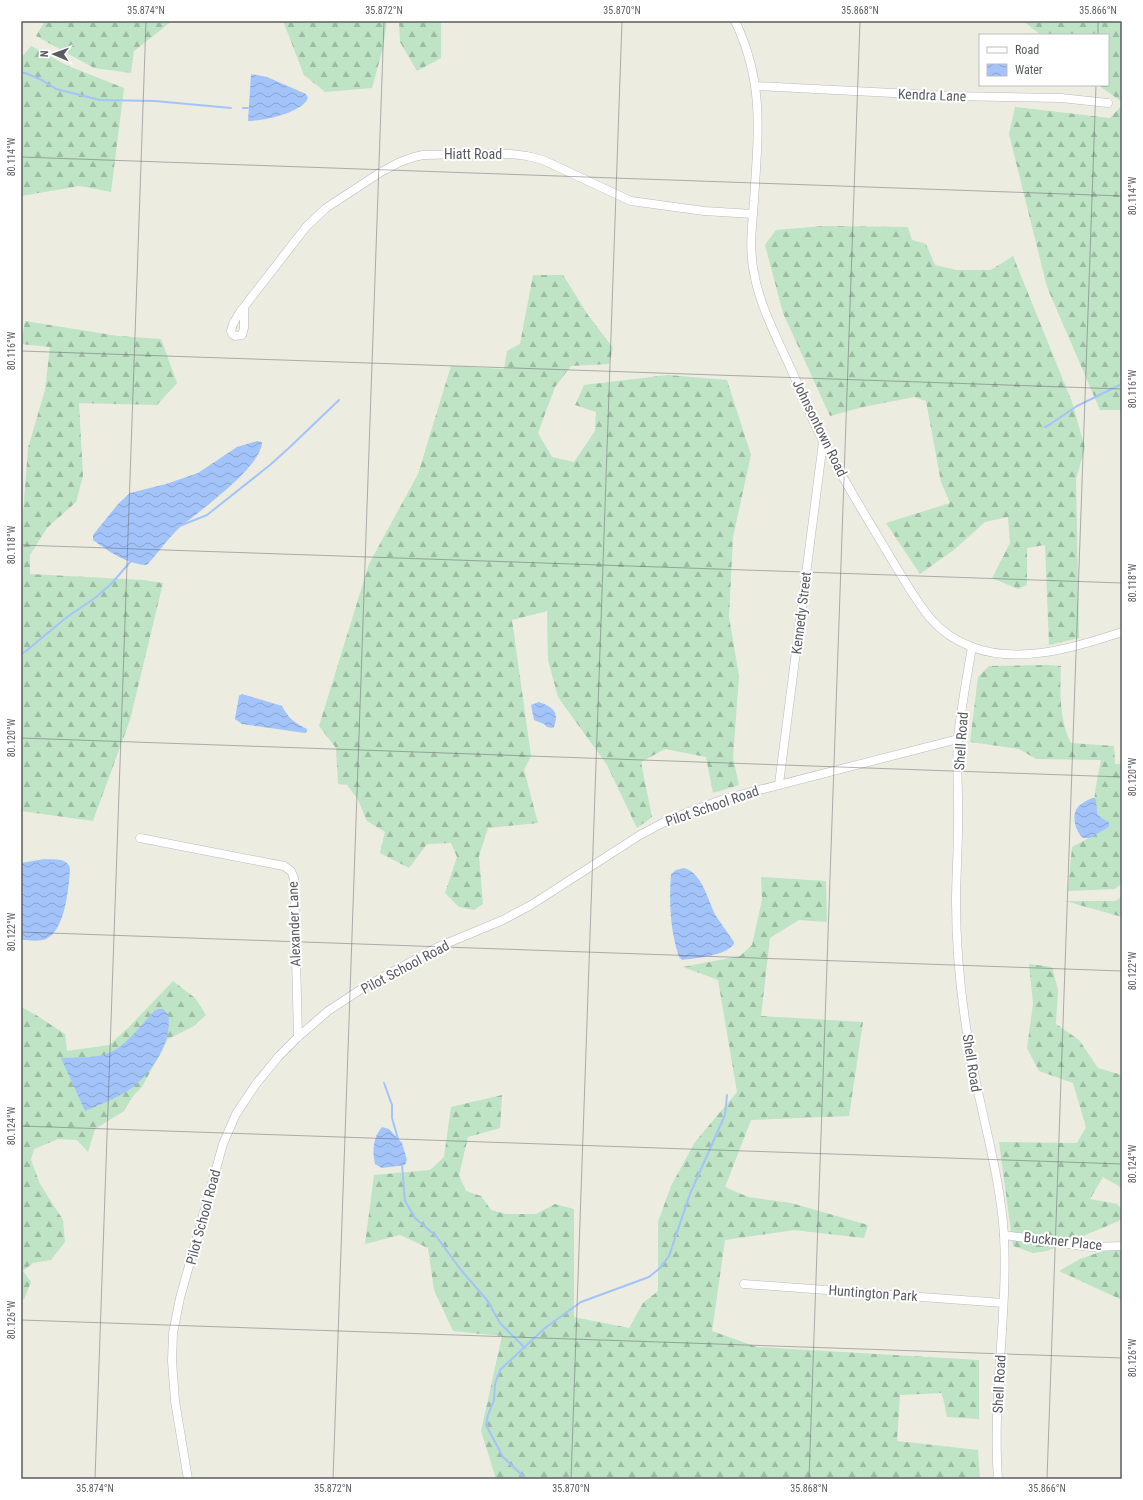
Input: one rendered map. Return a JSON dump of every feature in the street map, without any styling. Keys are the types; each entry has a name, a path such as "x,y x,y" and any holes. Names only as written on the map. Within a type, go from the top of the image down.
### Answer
{"street":[{"name":"Johnsontown Road","path":"735,21 748,51 756,86 758,132 751,242 754,273 762,304 823,442 912,593 931,618 951,636 972,647 998,653 1031,654 1060,650 1092,642 1122,632"},
{"name":"Kendra Lane","path":"756,86 951,96 1061,98 1108,103"},
{"name":"Hiatt Road","path":"244,307 306,227 326,208 381,172 400,162 423,155 511,154 527,156 543,160 631,201 704,211 753,214"},
{"name":"Kennedy Street","path":"779,784 823,442"},
{"name":"Shell Road","path":"972,647 958,739 956,902 957,947 968,1044 977,1095 996,1179 1004,1235 998,1429 998,1479"},
{"name":"Pilot School Road","path":"188,1479 175,1401 172,1361 173,1333 180,1298 223,1144 236,1114 256,1084 279,1056 298,1037 328,1012 363,988 438,947 503,920 531,905 640,835 664,822 706,805 779,784 958,739"},
{"name":"Alexander Lane","path":"140,838 284,866 291,871 294,878 298,1037"},
{"name":"Buckner Place","path":"1004,1235 1091,1247 1122,1246"},
{"name":"Huntington Park","path":"744,1284 1003,1304"}],"green space":[{"path":"45,21 172,21 134,51 131,73 94,68 36,36"},
{"path":"283,21 387,21 383,48 372,88 325,92 304,75"},
{"path":"399,21 441,21 441,58 417,71 400,42"},
{"path":"1023,21 1122,21 1122,102 1099,86 1109,86 1109,34 1040,34"},
{"path":"31,46 68,66 124,88 111,192 80,186 21,196 21,58"},
{"path":"1122,105 1122,375 1119,376 1122,381 1122,410 1100,410 1047,287 1009,134 1015,107 1110,118"},
{"path":"824,226 908,227 912,240 926,244 935,265 956,270 991,270 1013,256 1072,402 1085,448 1076,479 1079,638 1049,645 1045,545 1027,548 1027,585 1018,589 992,578 1010,543 1008,517 985,522 955,549 920,574 886,523 950,503 941,482 926,401 914,397 863,407 830,416 783,313 765,245 776,230"},
{"path":"533,275 563,275 588,315 613,348 609,364 571,366 555,387 538,433 552,457 574,462 595,431 596,412 575,405 584,385 668,375 727,380 751,455 733,537 729,617 739,676 733,758 739,785 713,793 706,757 665,749 641,762 652,817 637,828 607,765 558,697 548,660 547,611 512,620 531,756 524,770 538,823 488,828 479,856 483,904 474,910 459,907 445,893 457,857 451,843 427,844 409,868 380,853 385,832 367,821 357,798 347,785 338,784 336,748 319,726 369,564 418,474 451,366 504,369 507,351 520,344"},
{"path":"25,321 118,336 161,339 177,383 157,405 79,403 83,476 76,502 47,528 30,555 30,574 143,580 163,583 130,720 93,821 21,811 22,528 28,448 45,390 50,347 21,344"},
{"path":"989,666 1061,666 1062,715 1071,743 1114,746 1115,764 1122,764 1122,883 1115,889 1068,891 1072,847 1109,827 1109,822 1103,820 1096,813 1094,801 1101,760 1036,759 1019,749 970,742 978,677"},
{"path":"761,877 826,881 827,922 799,920 770,938 761,1016 863,1022 849,1116 751,1120 725,1187 748,1197 791,1203 868,1225 864,1238 794,1230 725,1240 712,1331 757,1347 979,1360 979,1419 947,1417 942,1393 900,1395 897,1441 978,1450 980,1479 496,1479 481,1431 502,1336 453,1331 434,1290 428,1248 400,1235 365,1244 374,1175 430,1170 444,1157 451,1107 502,1095 500,1128 468,1137 459,1175 466,1191 481,1196 491,1210 506,1214 536,1214 555,1204 574,1209 574,1317 629,1328 643,1303 658,1291 658,1222 671,1186 695,1142 737,1092 718,980 683,967 740,956 752,945 762,900"},
{"path":"1122,897 1122,917 1065,901 1115,901"},
{"path":"1029,964 1052,967 1058,990 1056,1024 1079,1040 1098,1068 1122,1075 1122,1188 1103,1177 1090,1199 1117,1204 1122,1209 1122,1216 1119,1221 1047,1251 1033,1253 1013,1246 999,1142 1077,1143 1086,1127 1073,1083 1039,1071 1027,1048 1033,1004"},
{"path":"173,981 195,998 206,1015 194,1026 168,1039 142,1087 133,1096 124,1111 95,1129 88,1152 77,1140 58,1139 34,1149 31,1160 40,1184 63,1220 65,1242 51,1260 33,1263 23,1271 31,1282 24,1299 21,1300 21,1007 65,1034 67,1051 109,1045 129,1027"},
{"path":"1122,1244 1122,1300 1059,1271 1080,1259"}],"water":[{"path":"251,74 267,77 306,94 308,98 298,108 290,112 263,120 248,121"},
{"path":"257,441 262,442 259,453 251,465 227,489 177,530 147,565 125,560 93,540 93,535 118,504 130,493 166,484 198,473 237,447"},
{"path":"242,694 282,706 295,722 307,729 307,732 305,733 242,724 235,719 239,696"},
{"path":"539,702 554,710 556,722 554,727 547,727 544,724 534,720 531,705"},
{"path":"1092,798 1095,798 1098,814 1100,817 1109,822 1109,827 1090,838 1083,838 1075,825 1074,817 1079,806"},
{"path":"44,859 56,859 66,862 70,868 65,908 58,927 46,939 37,941 21,940 21,863"},
{"path":"684,868 691,871 696,876 704,889 716,916 734,942 730,948 718,954 682,960 679,957 672,926 670,884 671,874 676,870"},
{"path":"163,1009 168,1014 169,1025 164,1045 154,1064 140,1081 127,1092 85,1111 61,1058 93,1057 111,1052 129,1039 154,1011"},
{"path":"382,1127 389,1129 402,1143 407,1160 405,1165 382,1168 375,1164 374,1144"}],"waterway":[{"path":"21,73 25,73 42,80 56,89 100,100 155,101 231,108"},
{"path":"243,108 248,108"},
{"path":"1045,427 1077,406 1122,384"},
{"path":"182,525 207,515 270,465 339,400"},
{"path":"21,654 67,617 95,598 112,583 131,561"},
{"path":"384,1083 392,1105 392,1118 398,1139"},
{"path":"526,1479 503,1457 486,1425 494,1400 495,1384 500,1370 545,1328 581,1302 649,1277 660,1268 669,1256 690,1194 725,1115 727,1095"},
{"path":"402,1165 405,1201 415,1218 436,1236 461,1270 487,1300 500,1323 525,1348"}]}
